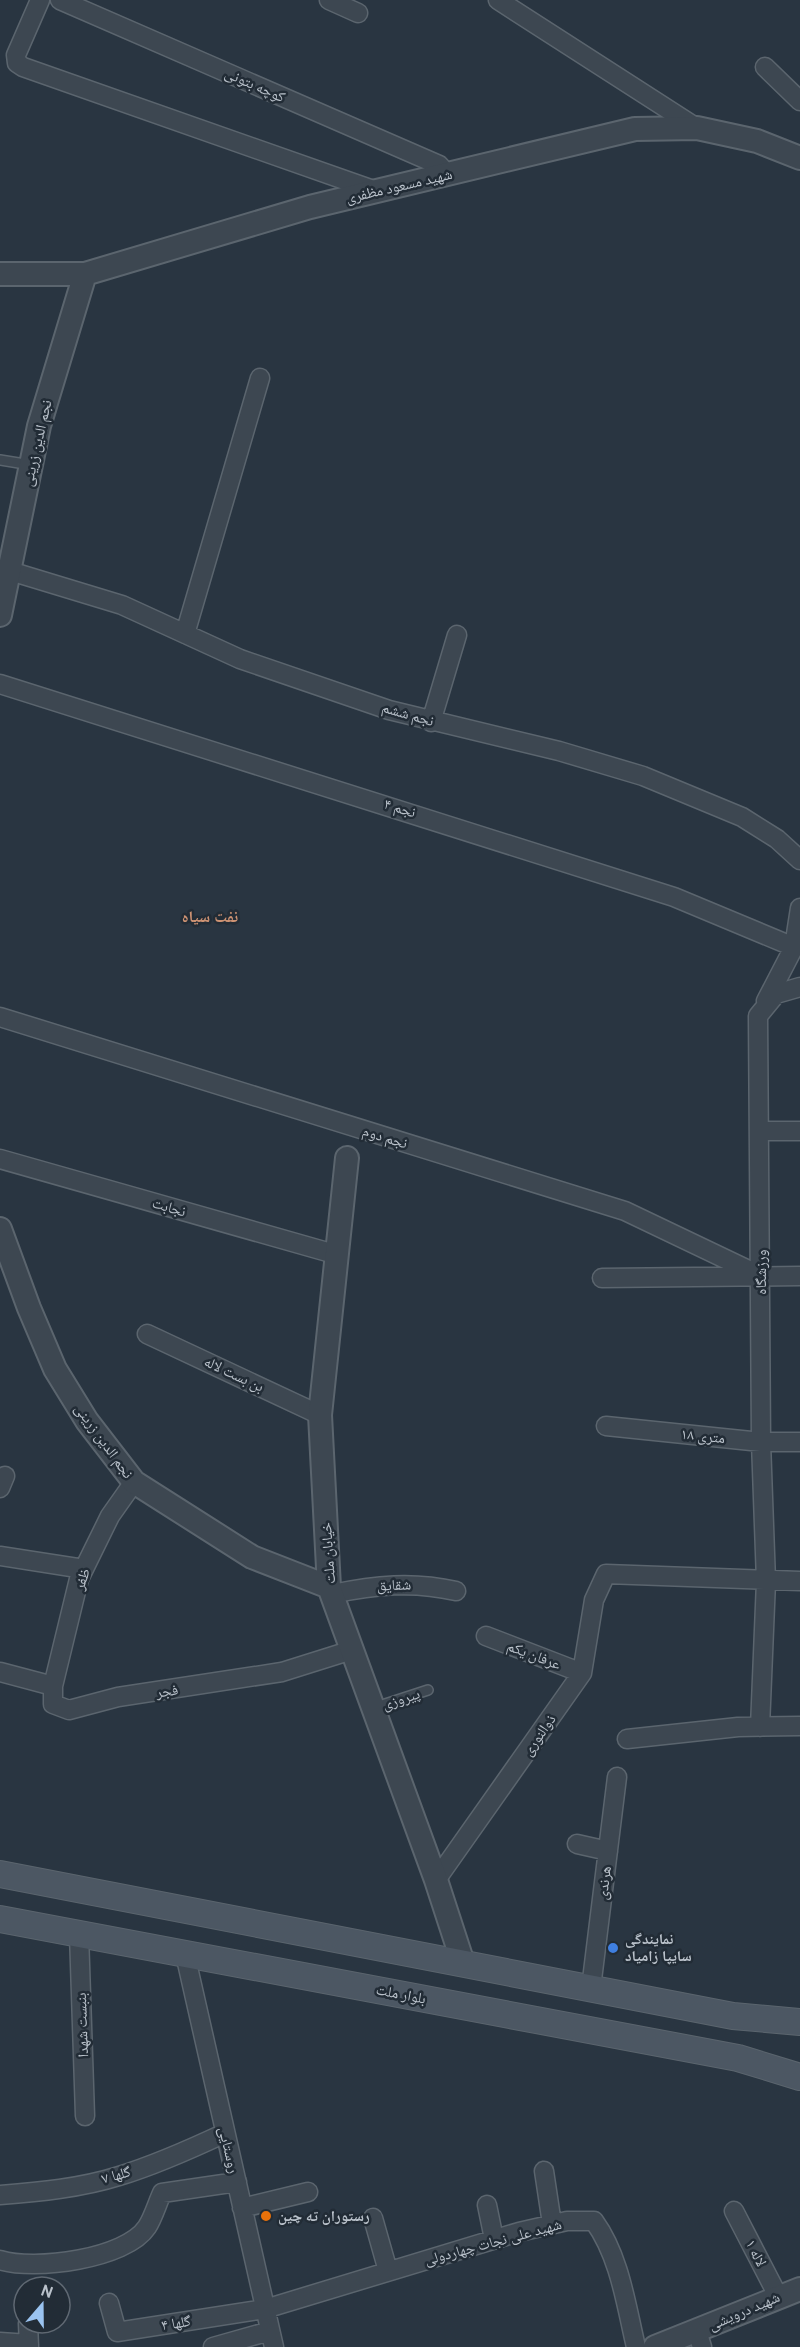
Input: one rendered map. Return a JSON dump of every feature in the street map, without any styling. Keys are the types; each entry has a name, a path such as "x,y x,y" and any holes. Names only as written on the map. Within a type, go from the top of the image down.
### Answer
{"main road":[{"path":"0,1874 733,2016 800,2022"},
{"name":"بلوار ملت","path":"0,1919 738,2058 800,2077"}],"street":[{"path":"40,0 16,55 17,63 23,67 376,191"},
{"name":"کوچه بتونی","path":"60,0 439,165 447,174"},
{"path":"329,0 358,13"},
{"path":"498,0 697,128"},
{"path":"765,67 800,101"},
{"name":"شهید مسعود مظفری","path":"0,274 85,274 310,207 635,129 697,128 757,141 800,158"},
{"name":"نجم الدین زرینی","path":"0,615 39,426 85,274"},
{"path":"185,634 260,378"},
{"name":"نجم ششم","path":"10,571 122,605 240,659 430,722 559,751 643,776 742,817 777,839 800,860"},
{"path":"430,722 457,635"},
{"name":"نجم ۴","path":"0,684 674,897 794,947"},
{"path":"758,1016 794,947 800,908"},
{"path":"758,1016 776,994 800,987"},
{"name":"ورزشگاه","path":"758,1016 761,1442 766,1581 760,1726"},
{"name":"نجم دوم","path":"0,1017 625,1211 761,1276"},
{"path":"760,1131 800,1131"},
{"name":"خیابان ملت","path":"347,1158 320,1415 331,1591 436,1880 463,1963"},
{"name":"نجابت","path":"0,1159 338,1255"},
{"name":"نجم الدین زرینی","path":"0,1229 28,1308 55,1369 87,1421 134,1482 252,1557 331,1591"},
{"path":"602,1278 800,1276"},
{"name":"بن بست لاله","path":"147,1334 320,1415"},
{"name":"۱۸ متری","path":"606,1426 761,1442 800,1442"},
{"name":"ظفر","path":"53,1686 84,1569 110,1516 134,1482"},
{"path":"0,1556 84,1569"},
{"name":"ذوالنوری","path":"436,1880 582,1673 594,1600 606,1574 766,1581"},
{"path":"766,1581 800,1581"},
{"name":"شقایق","path":"331,1591 399,1583 430,1585 456,1591"},
{"name":"عرفان یکم","path":"486,1636 582,1673"},
{"name":"فجر","path":"53,1686 53,1704 69,1710 118,1697 282,1672 352,1650"},
{"path":"0,1672 53,1686"},
{"path":"627,1739 760,1726 800,1726"},
{"name":"هرندی","path":"591,1988 617,1777"},
{"path":"577,1844 608,1851"},
{"name":"بنبست شهدا","path":"79,1934 85,2116"},
{"name":"روستایی","path":"185,1954 272,2339"},
{"name":"گلها ۷","path":"0,2195 30,2193 117,2177 182,2153 225,2133"},
{"path":"544,2171 552,2224"},
{"path":"0,2260 17,2265 76,2261 120,2247 146,2229 162,2193 237,2182"},
{"path":"242,2208 308,2192"},
{"path":"487,2205 494,2239"},
{"name":"لاله ۱","path":"734,2211 778,2296"},
{"path":"373,2218 387,2271"},
{"name":"شهید علی نجات چهاردولی","path":"265,2309 494,2239 567,2221 594,2221 603,2233 618,2269 636,2347"},
{"name":"شهید درویشی","path":"655,2347 699,2339 778,2296 800,2289"},
{"name":"گلها ۴","path":"108,2303 117,2332 265,2309"},
{"path":"213,2347 272,2339"},
{"path":"0,2342 29,2345"}],"lane":[{"path":"0,460 31,465"},
{"name":"پیروزی","path":"373,1708 428,1690"}],"place":[{"name":"نمایندگی سایپا زامیاد","path":"613,1948"},
{"name":"رستوران ته چین","path":"266,2216"}],"district":[{"name":"نفت سیاه","path":"210,916"}]}
